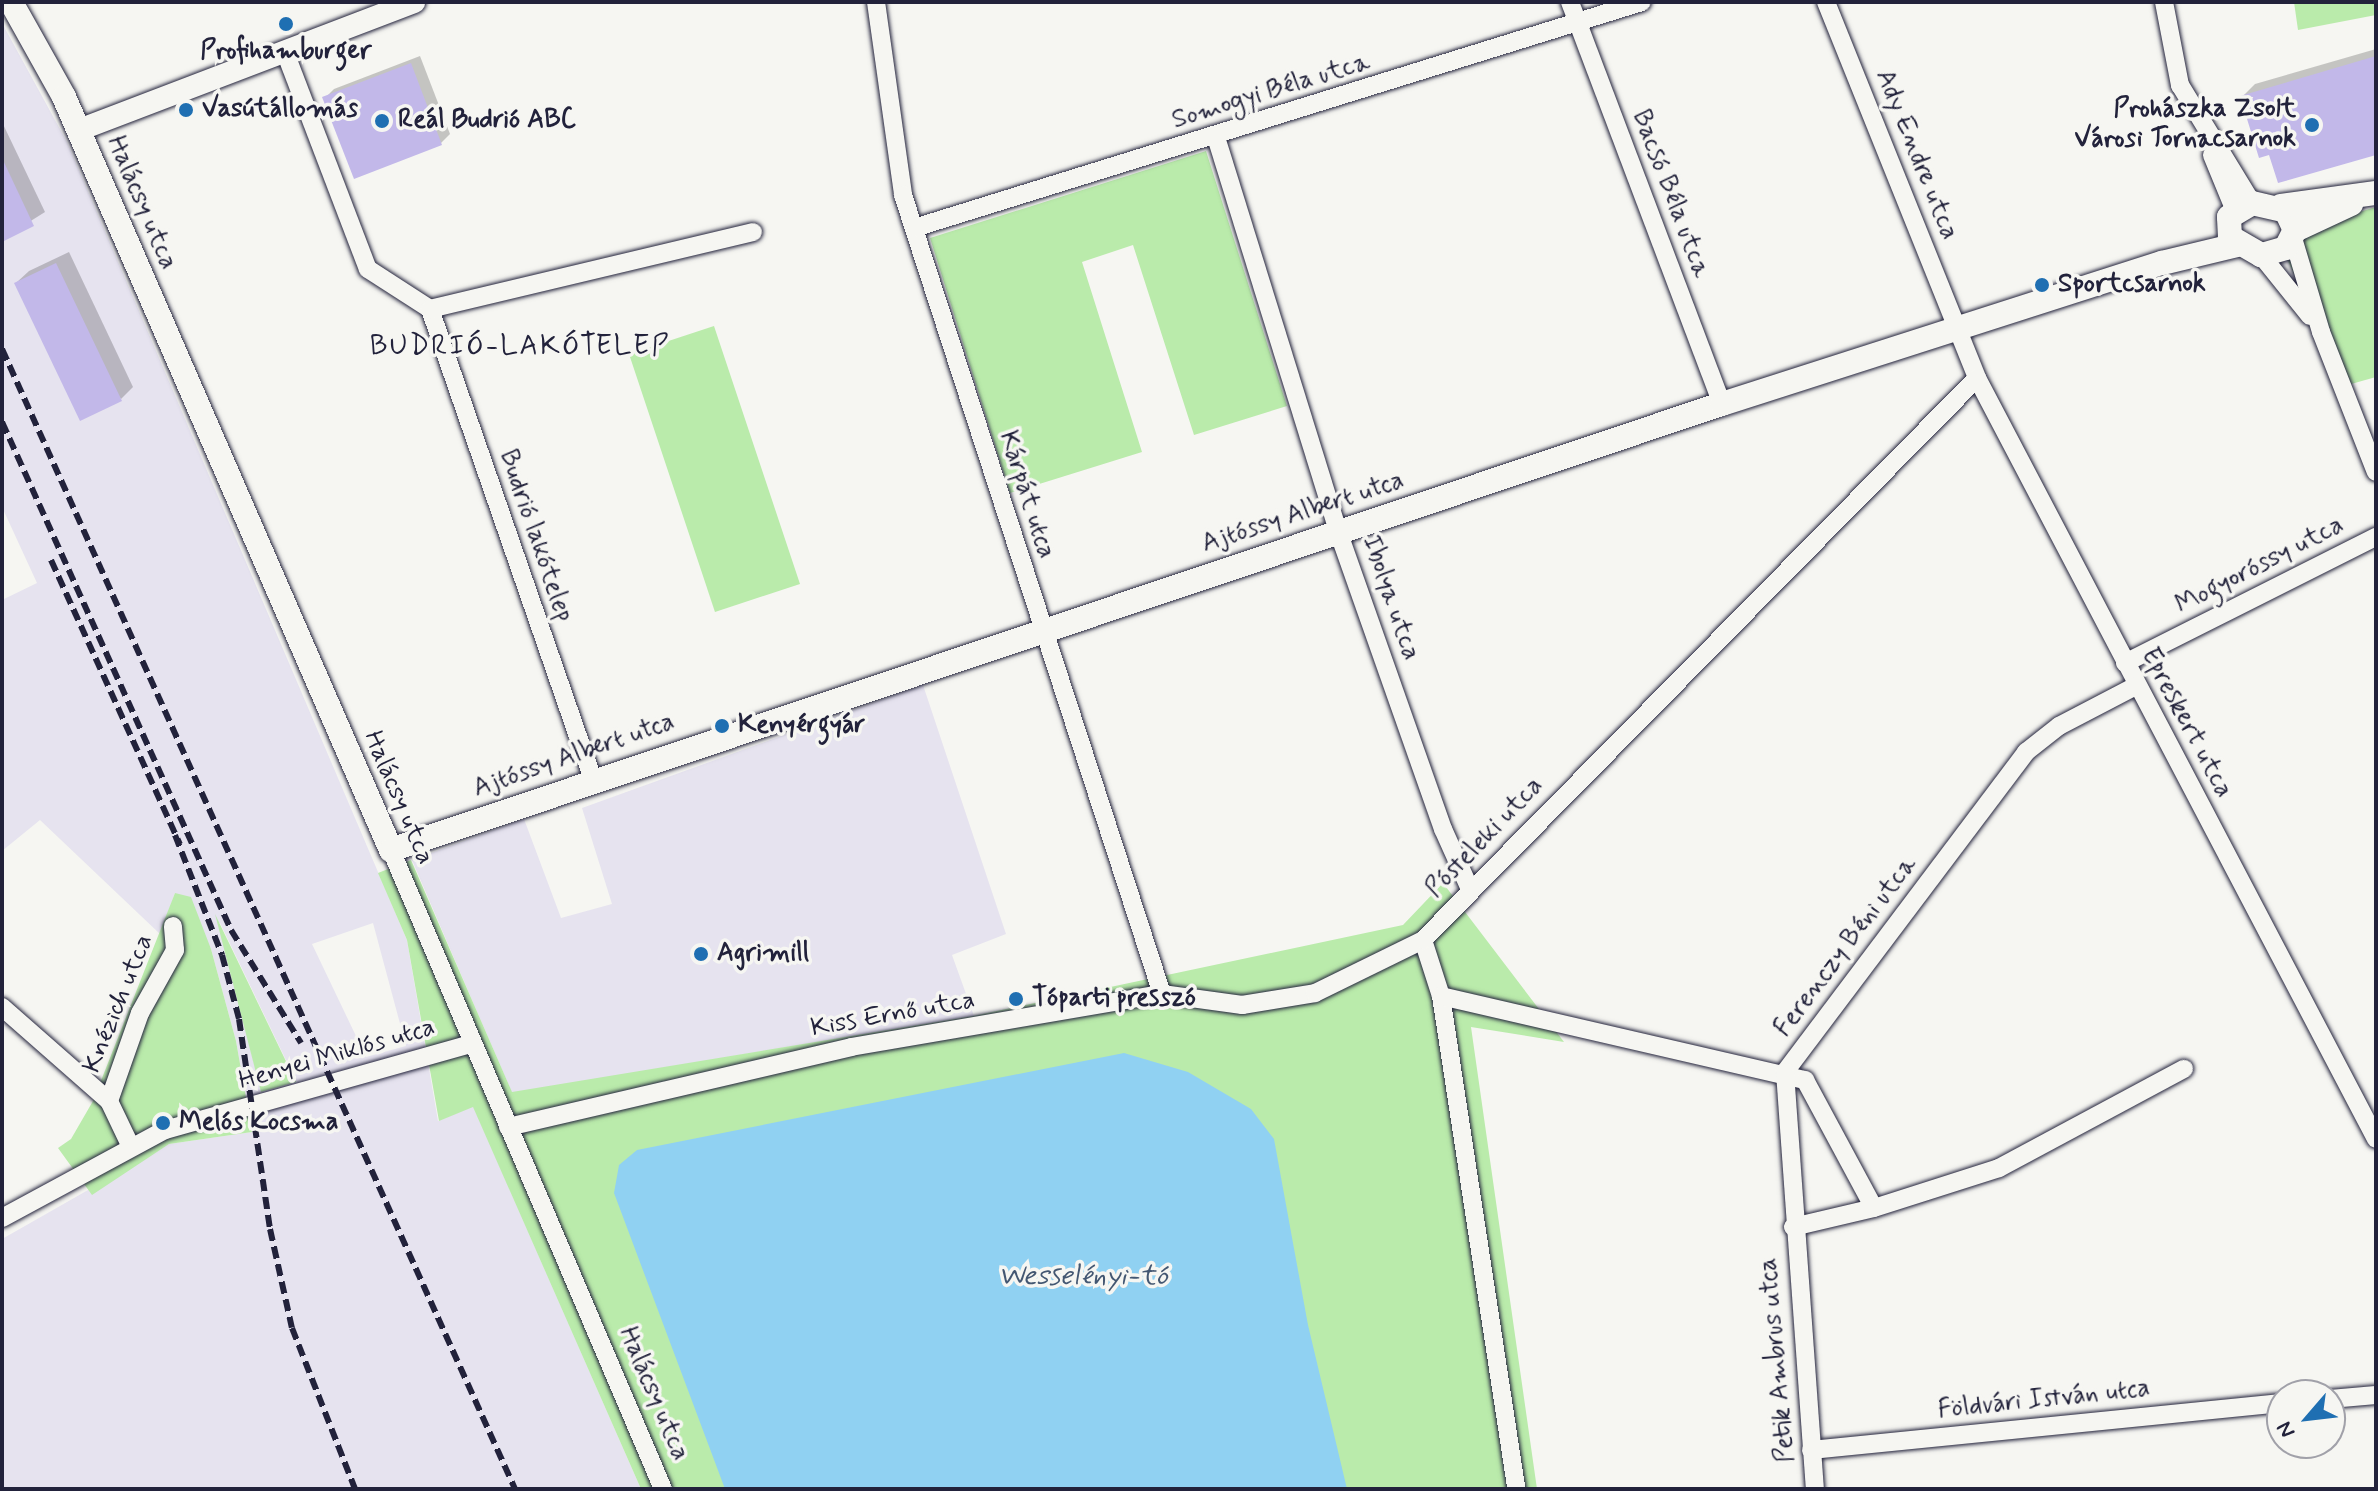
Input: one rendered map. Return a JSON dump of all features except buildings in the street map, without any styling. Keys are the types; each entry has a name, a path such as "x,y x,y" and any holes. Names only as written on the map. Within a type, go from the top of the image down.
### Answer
{"main road":[{"name":"Halácsy utca","path":"11,2 79,130 391,850"},
{"path":"2374,194 2294,234 2286,248 2261,255 2238,221 2281,206 2374,194"},
{"path":"2281,206 2294,234"},
{"name":"Ajtóssy Albert utca","path":"391,850 592,778 1041,629 1722,404 2162,263 2238,221"}],"street":[{"path":"79,130 414,2"},
{"name":"Kárpát utca","path":"876,2 903,195 1041,629 1162,994"},
{"name":"Bacsó Béla utca","path":"1570,2 1722,404"},
{"name":"Somogyi Béla utca","path":"914,228 1216,137 1642,2"},
{"name":"Ady Endre utca","path":"1826,2 1958,327"},
{"path":"2164,2 2180,85 2238,221"},
{"path":"285,52 368,269 430,309 753,232"},
{"name":"Ibolya utca","path":"1216,137 1338,531 1443,829 1470,889"},
{"path":"2294,234 2321,332 2376,472"},
{"path":"2261,255 2321,332"},
{"name":"Budrió lakótelep","path":"430,309 592,778"},
{"name":"Epreskert utca","path":"1958,327 1977,378 2376,1139"},
{"name":"Pósteleki utca","path":"1423,940 1977,378"},
{"name":"Mogyoróssy utca","path":"2125,663 2376,537"},
{"name":"Ferenczy Béni utca","path":"1441,996 1785,1072 2026,752 2059,726 2136,686"},
{"name":"Halácsy utca","path":"391,850 663,1489"},
{"name":"Knézich utca","path":"109,1101 140,1013 175,950 173,926"},
{"path":"1423,940 1441,996 1516,1489"},
{"name":"Kiss Ernő utca","path":"508,1127 851,1047 1162,994 1242,1005 1315,993 1423,940"},
{"path":"2,1007 109,1101 130,1145"},
{"name":"Henyei Miklós utca","path":"2,1218 130,1145 185,1123 333,1087 471,1044"},
{"path":"1793,1227 1874,1208 1999,1168 2184,1069"},
{"path":"1785,1072 1805,1080 1874,1208"},
{"name":"Petik Ambrus utca","path":"1785,1072 1793,1227 1815,1489"},
{"path":"2346,1398 2376,1395"},
{"name":"Földvári István utca","path":"1811,1450 2266,1405"}],"shaded area":[{"path":"2,23 67,142 407,940 438,1121 473,1106 641,1489 2,1489 2,1239 169,1144 252,1132 236,1041 211,949 175,893 160,934 40,820 2,851 2,600 37,583 2,507","holes":["220,923 296,1081 261,1091","373,923 406,1046 366,1057 312,944"]},
{"path":"923,685 1006,934 952,955 974,1016 512,1093 412,860 524,819 561,918 612,904 582,808"}],"green space":[{"path":"2294,2 2376,2 2376,15 2298,30"},
{"path":"1206,151 1287,406 1194,435 1133,245 1082,262 1142,452 1010,493 930,238"},
{"path":"2376,207 2376,377 2344,386 2284,252 2302,229"},
{"path":"714,326 800,584 715,612 629,354"},
{"path":"411,860 512,1092 973,1016 1403,925 1443,883 1564,1042 1471,1027 1537,1489 641,1489 473,1107 439,1121 407,940 378,873"},
{"path":"175,893 191,897 211,949 236,1041 252,1132 169,1144 92,1195 58,1148 71,1139 93,1101"},
{"path":"215,914 296,1082 261,1092"}],"water":[{"name":"Wesselényi-tó","path":"1124,1053 1188,1072 1251,1109 1274,1139 1308,1325 1347,1489 725,1489 614,1193 619,1165 637,1150"}],"railway":[{"path":"2,349 515,1489"},
{"path":"2,422 231,930 301,1043"},
{"path":"51,560 180,844"},
{"path":"175,835 222,955 239,1019 270,1229 292,1328 355,1489"}],"place":[{"name":"Profihamburger","path":"286,24"},
{"name":"Vasútállomás","path":"186,110"},
{"name":"Reál Budrió ABC","path":"382,121"},
{"name":"Prohászka Zsolt Városi Tornacsarnok","path":"2312,125"},
{"name":"Sportcsarnok","path":"2042,285"},
{"name":"Kenyérgyár","path":"722,726"},
{"name":"Agrimill","path":"701,954"},
{"name":"Tóparti presszó","path":"1016,999"},
{"name":"Melós Kocsma","path":"163,1123"}],"district":[{"name":"BUDRIÓ-LAKÓTELEP","path":"520,347"}]}
